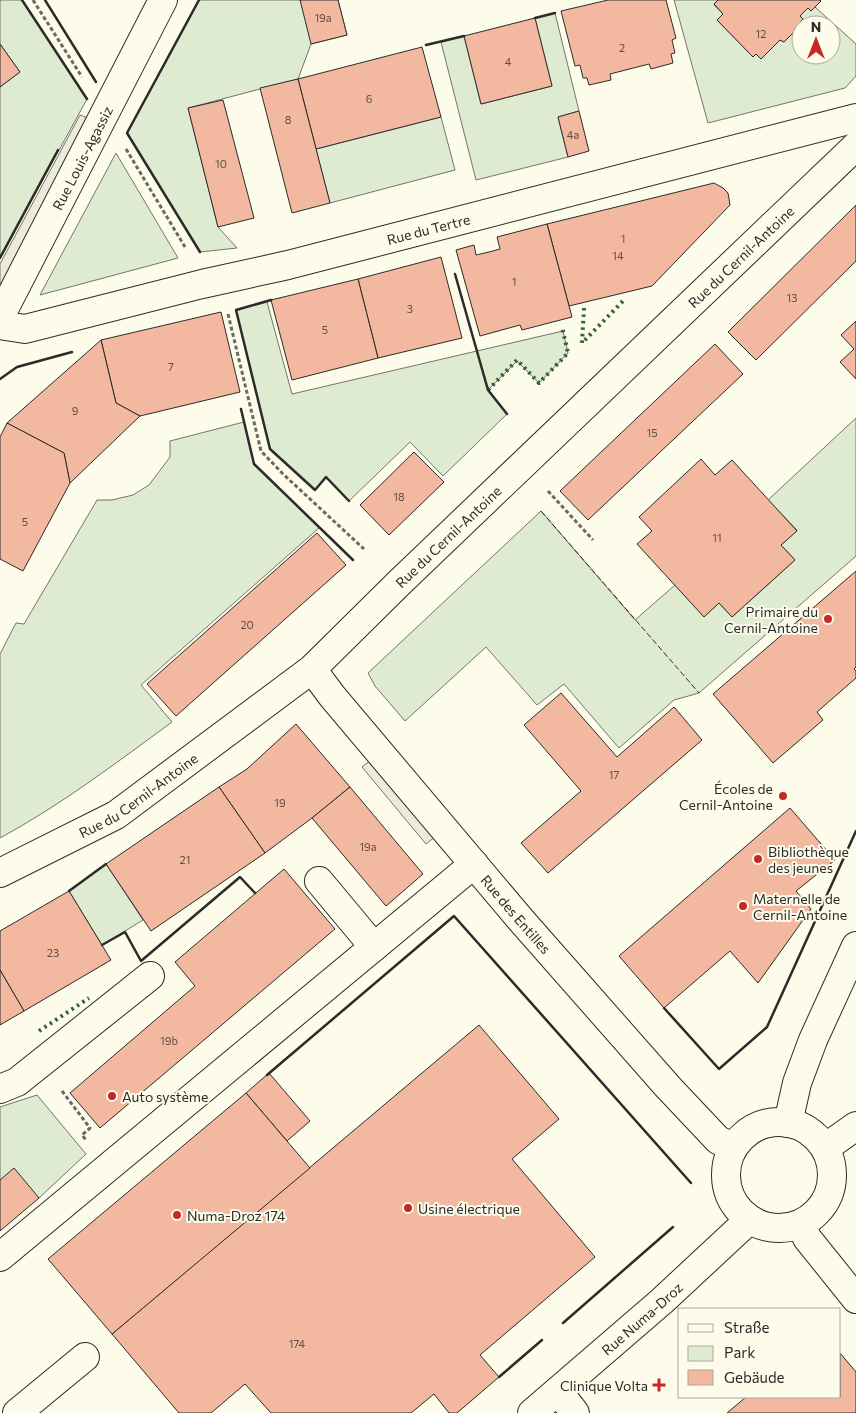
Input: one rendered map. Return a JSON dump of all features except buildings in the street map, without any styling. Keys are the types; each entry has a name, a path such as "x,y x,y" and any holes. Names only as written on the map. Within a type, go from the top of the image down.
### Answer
{"street":[{"name":"Rue Louis-Agassiz","path":"0,317 163,0"},
{"name":"Rue du Tertre","path":"0,325 25,328 202,284 288,266 856,118"},
{"name":"Rue du Cernil-Antoine","path":"0,873 116,815 312,669 522,464 856,146"},
{"name":"Rue des Entilles","path":"312,669 332,696 474,864 668,1087 718,1140 733,1147"},
{"path":"0,1257 474,864"},
{"path":"319,881 374,947"},
{"path":"788,1123 797,1083 813,1040 856,946"},
{"path":"0,1089 17,1082 150,976"},
{"path":"772,1122 788,1123 802,1128 815,1136 825,1148 831,1165 832,1182 826,1200 816,1214 801,1224 788,1228 761,1226 750,1220 731,1200 726,1186 725,1172 728,1159 733,1147 744,1134 757,1126 772,1122"},
{"path":"825,1148 856,1126"},
{"name":"Rue Numa-Droz","path":"532,1413 662,1300 750,1220"},
{"path":"801,1224 807,1238 856,1299"},
{"path":"17,1413 85,1357"},
{"path":"558,1391 575,1413"}],"path":[{"path":"33,0 79,72"},
{"path":"122,142 184,248"},
{"path":"231,325 261,451 364,549"},
{"path":"522,464 593,540"},
{"path":"59,1087 90,1128 82,1135 87,1141"}],"green space":[{"path":"0,0 22,0 87,99 0,258 0,87 20,72 0,44"},
{"path":"199,0 338,0 347,35 311,44 298,79 188,108 218,227 237,248 200,252 127,133"},
{"path":"674,0 718,0 714,5 723,14 717,20 753,57 756,54 761,59 780,40 784,42 791,34 791,65 841,65 841,30 856,44 856,76 845,88 708,123"},
{"path":"815,7 824,15 801,15 808,8"},
{"path":"555,13 579,111 558,117 568,157 476,180 441,42 464,36 481,104 552,86 535,18"},
{"path":"441,117 455,170 330,203 316,149"},
{"path":"116,153 178,258 40,295"},
{"path":"267,302 292,394 563,331 568,353 539,383 517,361 488,390 507,414 443,476 410,442 349,501 326,477 315,490 270,449 236,310"},
{"path":"856,418 856,556 699,693 674,700 619,748 564,684 537,705 486,647 405,721 375,686 368,673 541,511 635,620 675,585 704,616 719,603 732,617 795,560 781,545 797,530 768,500"},
{"path":"244,422 254,464 319,528 141,685 172,722 66,798 0,838 0,654 16,623 24,624 97,500 112,500 133,495 149,485 170,457 170,441"},
{"path":"106,864 143,920 102,945 69,891"},
{"path":"37,1095 86,1154 39,1198 0,1180 0,1107"}],"shaded area":[{"path":"80,115 91,119 0,289 0,264"},
{"path":"372,759 436,836 426,844 362,767"}],"hedge":[{"path":"584,308 582,343 625,299"},
{"path":"488,390 517,360 539,383 568,353 562,327"},
{"path":"39,1031 89,998"}],"fence":[{"path":"541,511 699,693"}],"wall":[{"path":"22,0 87,99"},
{"path":"45,0 96,82"},
{"path":"199,0 127,133 200,252"},
{"path":"535,18 555,13"},
{"path":"426,45 464,36"},
{"path":"0,258 58,150"},
{"path":"455,274 488,390 507,414"},
{"path":"271,300 236,310 270,449 315,490 326,477 349,501"},
{"path":"0,379 17,367 72,352"},
{"path":"241,409 254,464 353,560"},
{"path":"664,1008 719,1069 767,1027 856,831"},
{"path":"69,891 106,864"},
{"path":"102,945 125,932 141,961 240,877 255,893"},
{"path":"267,1075 454,916 691,1183"},
{"path":"563,1323 673,1227"},
{"path":"499,1377 542,1340"}],"place":[{"name":"Primaire du Cernil-Antoine","path":"828,619"},
{"name":"Écoles de Cernil-Antoine","path":"783,796"},
{"name":"Bibliothèque des jeunes","path":"758,859"},
{"name":"Maternelle de Cernil-Antoine","path":"743,906"},
{"name":"Auto système","path":"112,1096"},
{"name":"Usine électrique","path":"408,1208"},
{"name":"Numa-Droz 174","path":"177,1215"},
{"name":"Clinique Volta","path":"659,1385"}]}
